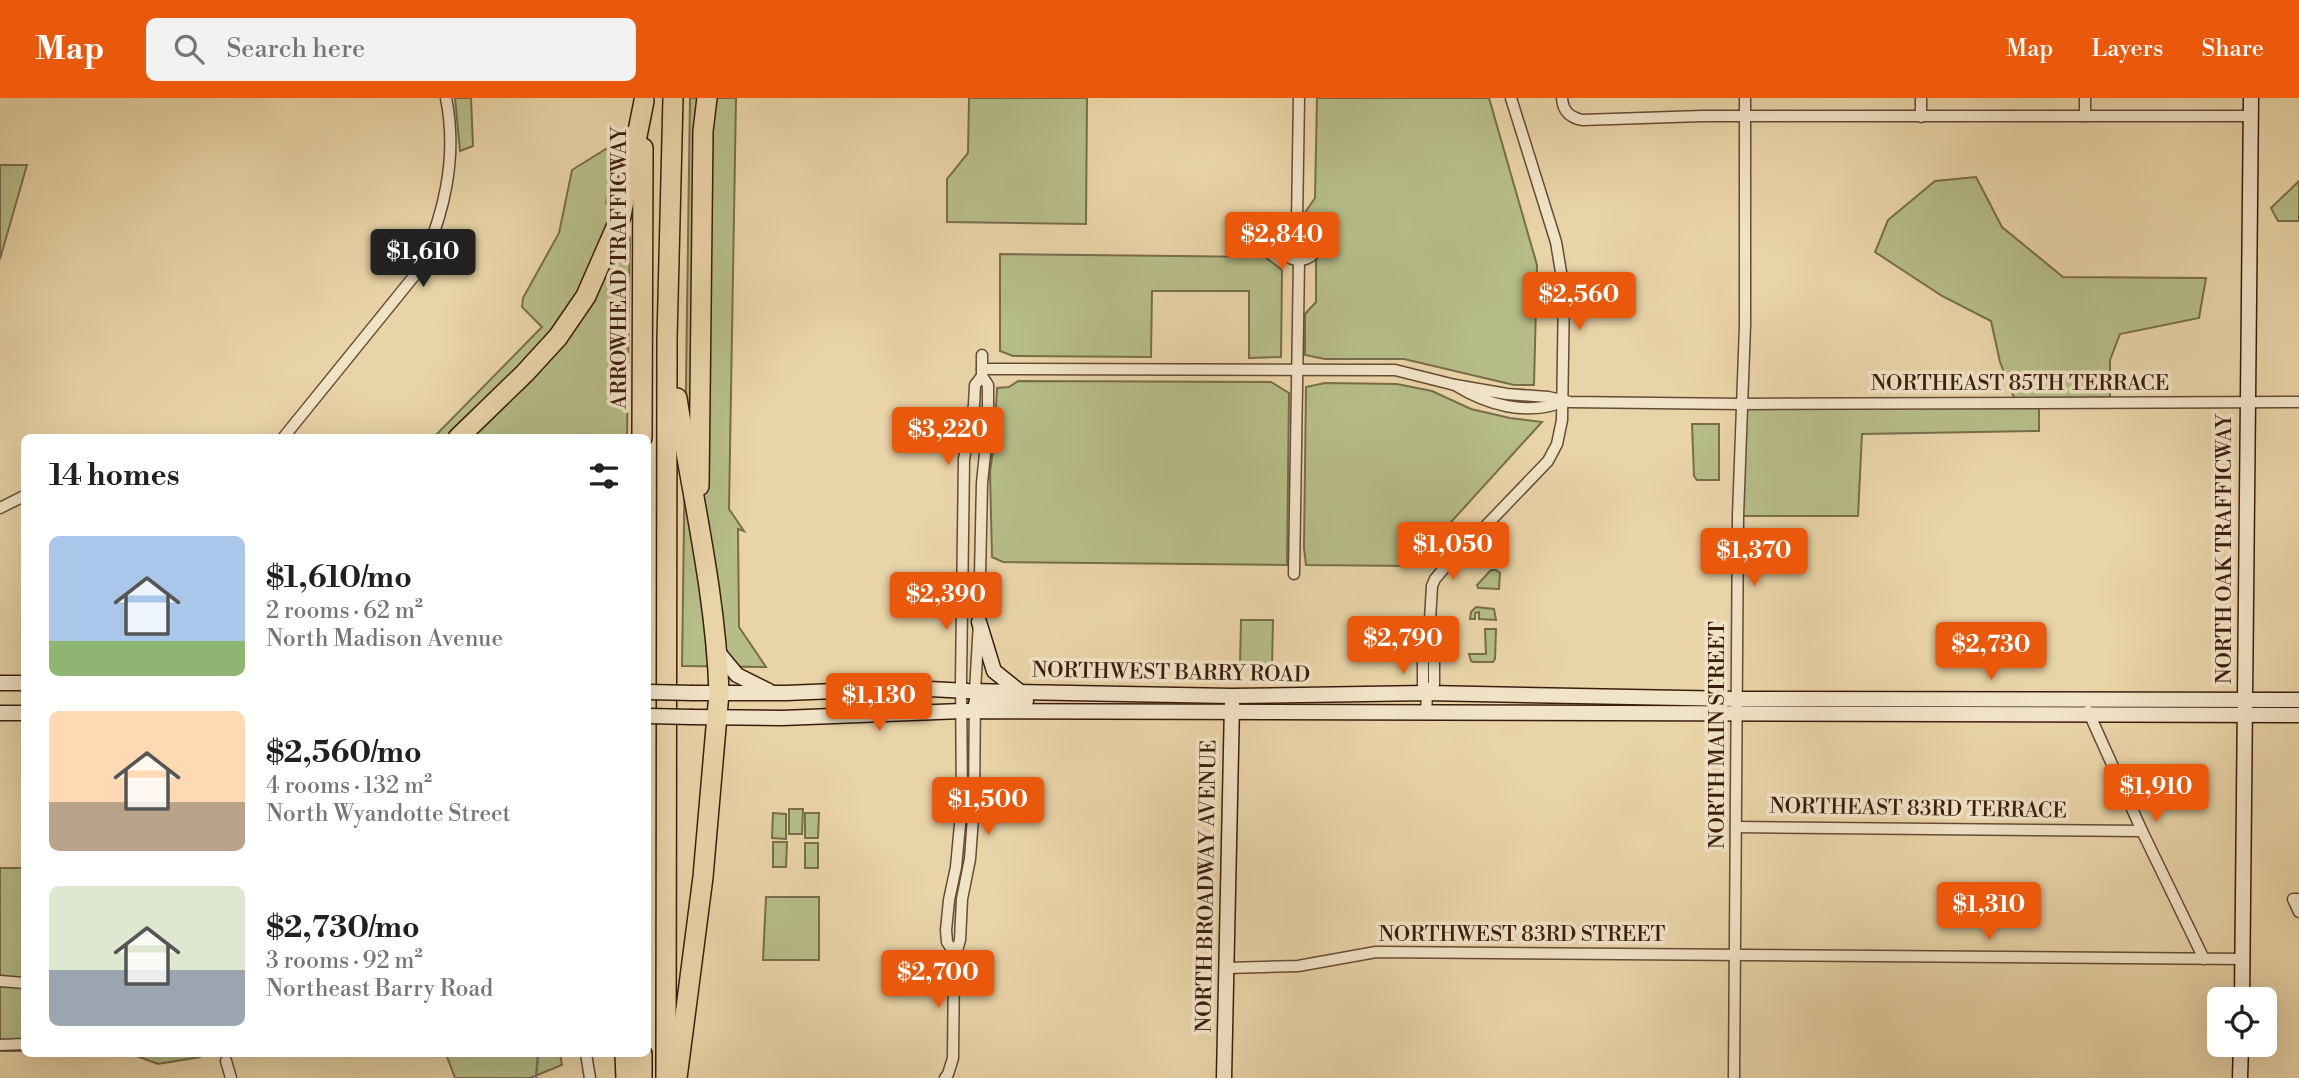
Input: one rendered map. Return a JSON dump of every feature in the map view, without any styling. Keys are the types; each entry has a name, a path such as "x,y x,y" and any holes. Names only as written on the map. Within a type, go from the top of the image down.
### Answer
{"highway":[{"path":"666,1078 667,339 673,98"},
{"path":"699,526 703,131 707,98"},
{"path":"462,434 558,337 586,296 621,216 644,99"},
{"name":"ARROWHEAD TRAFFICWAY","path":"642,434 644,99"},
{"path":"667,339 687,469 699,526 716,650 719,693 703,877 677,1078"},
{"path":"625,1057 626,1078"},
{"path":"642,1057 642,1078"}],"main road":[{"name":"NORTH OAK TRAFFICWAY","path":"2243,987 2251,98"},
{"path":"979,622 993,671 1020,692"},
{"path":"716,650 737,675 773,693"},
{"path":"0,682 21,683"},
{"name":"NORTHWEST BARRY ROAD","path":"651,692 773,693 910,688 970,702 1232,711 1426,713 1737,706"},
{"name":"NORTHWEST BARRY ROAD","path":"651,716 782,718 970,702 1020,692 1232,696 1427,693 1737,706"},
{"path":"970,702 1049,699 1068,692"},
{"name":"NORTH BROADWAY AVENUE","path":"1224,1078 1232,696"},
{"path":"1737,706 2245,707 2299,701"},
{"path":"2245,707 2299,715"},
{"path":"0,713 21,713"},
{"path":"2240,1078 2241,1057"}],"street":[{"path":"286,434 419,270 433,238 446,196 451,159 446,98"},
{"path":"1297,221 1299,98"},
{"path":"1426,713 1427,693 1434,684 1434,636 1430,620 1432,586 1435,579 1548,461 1557,444 1562,421 1562,269 1511,98"},
{"path":"1562,98 1568,114 1582,120 1650,117 2251,117"},
{"name":"NORTH MAIN STREET","path":"1734,1078 1741,404 1745,325 1745,98"},
{"path":"1921,98 1921,117"},
{"path":"2085,98 2085,116"},
{"path":"1297,221 1312,226 1318,240 1313,254 1298,260 1283,253 1279,240 1283,228 1297,221"},
{"path":"1294,574 1298,260"},
{"path":"945,1078 953,1058 955,954 947,942 946,930 961,828 979,622 982,483 988,411 988,385 982,373 982,355"},
{"name":"NORTHEAST 85TH TERRACE","path":"982,373 1395,370 1455,385 1507,394 1548,397 1562,402 2299,402"},
{"path":"970,702 962,572 964,459 975,385 982,373"},
{"path":"0,508 21,498"},
{"path":"2100,737 2111,707"},
{"path":"2086,708 2204,959"},
{"name":"NORTHEAST 83RD TERRACE","path":"1736,827 2142,831"},
{"path":"2296,899 2299,912"},
{"name":"NORTHWEST 83RD STREET","path":"1226,968 1298,967 1376,952 2244,959"},
{"path":"0,981 21,983"},
{"path":"0,1045 21,1044"},
{"path":"586,1057 590,1078"},
{"path":"226,1061 231,1078"}],"green space":[{"path":"455,98 471,98 473,146 460,151"},
{"path":"690,98 736,98 729,509 744,531 738,529 739,627 766,667 682,666"},
{"path":"969,98 1087,98 1086,224 947,222 947,179 968,153"},
{"path":"1317,98 1489,98 1537,265 1534,385 1514,385 1404,359 1325,359 1305,355 1305,314 1316,302 1316,260 1326,246 1320,227 1304,214 1315,198"},
{"path":"617,142 606,203 630,237 627,434 437,434 542,327 522,307 523,298 559,233 572,170"},
{"path":"0,165 27,165 0,259"},
{"path":"1976,177 2002,227 2063,277 2206,278 2199,318 2120,334 2110,360 2110,397 2015,400 2000,362 1991,321 1942,296 1875,252 1888,220 1935,181"},
{"path":"2299,181 2299,221 2278,221 2271,208"},
{"path":"1000,254 1265,257 1282,270 1281,357 1249,358 1249,291 1152,291 1151,357 1013,356 1000,351"},
{"path":"1018,381 1271,382 1289,393 1287,565 1003,562 992,557 990,472 997,388 1009,387"},
{"path":"1325,383 1397,384 1432,391 1471,409 1542,422 1411,566 1306,565 1306,387"},
{"path":"2039,403 2039,431 1862,434 1858,516 1738,516 1741,404"},
{"path":"1692,424 1719,424 1719,480 1697,480 1694,476"},
{"path":"1491,570 1500,573 1499,589 1478,588 1477,585"},
{"path":"1476,607 1494,609 1496,620 1479,619 1479,612 1475,613 1475,619 1470,619 1471,612"},
{"path":"1241,620 1273,620 1272,668 1240,667"},
{"path":"1485,629 1496,629 1495,659 1493,662 1473,662 1469,654 1486,654"},
{"path":"789,809 803,809 802,834 789,834"},
{"path":"773,813 786,814 786,839 772,838"},
{"path":"805,813 819,813 818,838 805,838"},
{"path":"773,842 787,842 786,867 773,867"},
{"path":"805,843 818,843 818,868 805,868"},
{"path":"0,868 21,868 21,1051 0,1051"},
{"path":"766,897 819,897 819,960 763,960"},
{"path":"139,1057 200,1057 158,1064"},
{"path":"447,1057 561,1057 562,1065 530,1078 455,1078"}],"waterway":[{"path":"536,1078 538,1057"}]}
